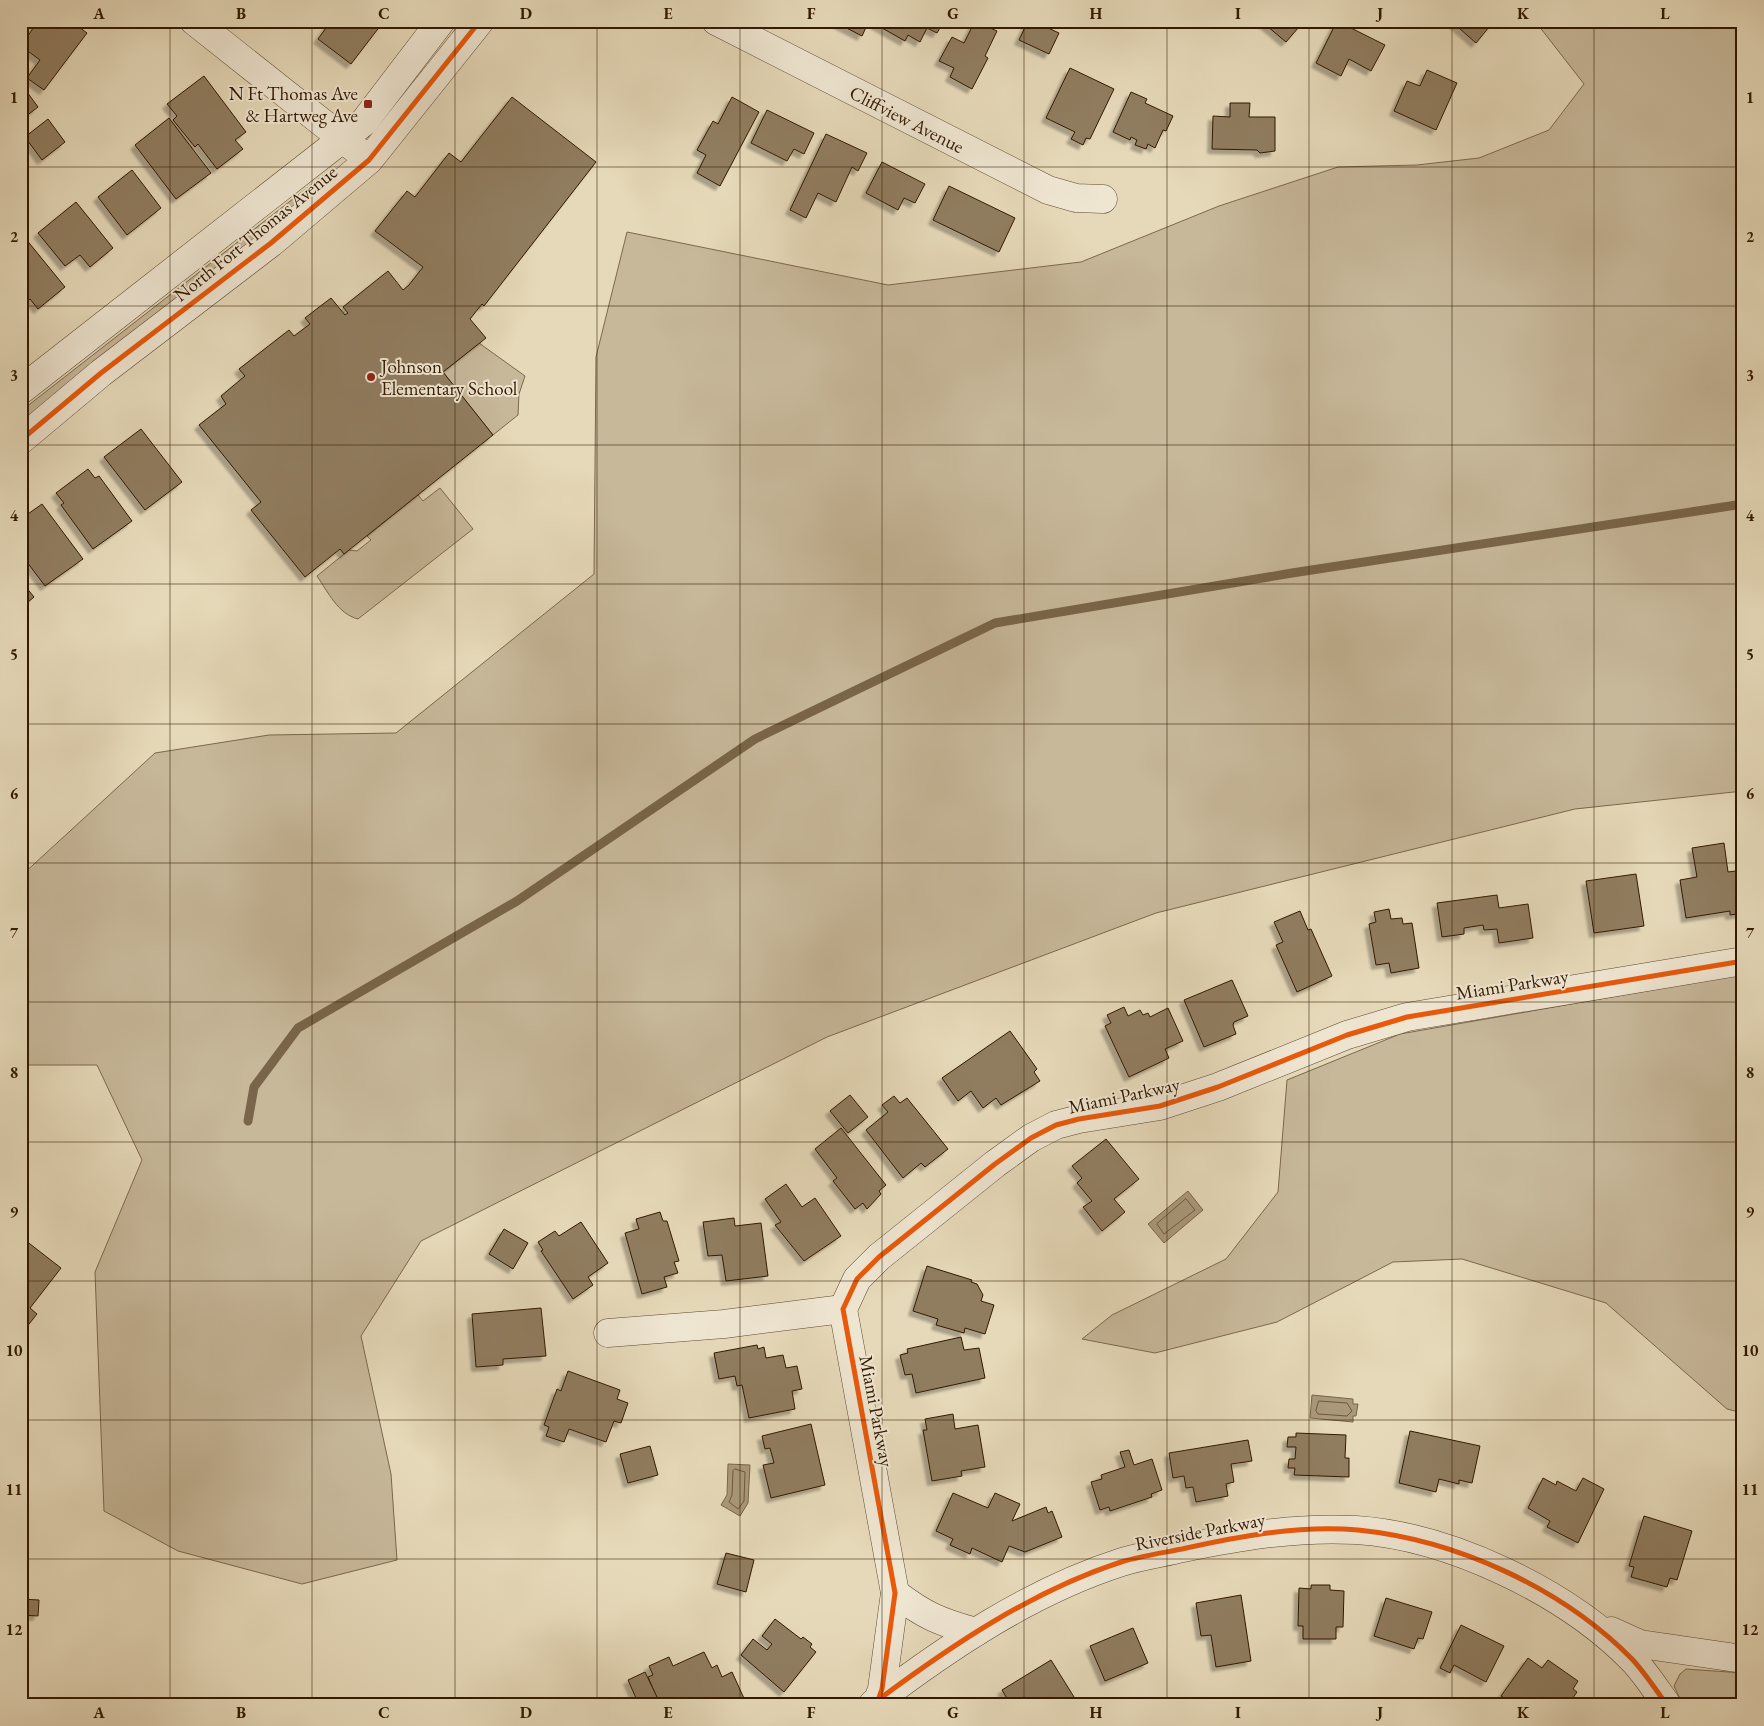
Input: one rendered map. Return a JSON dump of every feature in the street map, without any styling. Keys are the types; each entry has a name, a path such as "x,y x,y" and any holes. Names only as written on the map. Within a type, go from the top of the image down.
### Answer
{"street":[{"path":"194,21 369,160"},
{"name":"North Fort Thomas Avenue","path":"21,390 364,122 441,21"},
{"name":"North Fort Thomas Avenue","path":"21,440 102,372 271,243 369,160 480,21"},
{"name":"Cliffview Avenue","path":"716,21 1048,190 1076,198 1103,199"},
{"name":"Miami Parkway","path":"875,1703 882,1689 895,1593 843,1309 857,1278 879,1257 995,1164 1031,1138 1056,1125 1080,1119 1160,1106 1218,1087 1347,1034 1407,1017 1743,961"},
{"path":"608,1333 724,1324 843,1309"},
{"name":"Riverside Parkway","path":"875,1703 976,1632 1029,1602 1122,1562 1217,1541 1302,1529 1358,1530 1407,1538 1460,1554 1498,1569 1545,1593 1587,1621 1632,1659 1668,1705"},
{"path":"895,1593 920,1613 976,1632"},
{"name":"Riverside Parkway","path":"1587,1621 1640,1644 1743,1659"}],"shaded area":[{"path":"1535,21 1743,21 1743,791 1575,809 1156,913 827,1037 421,1241 361,1336 391,1474 397,1560 302,1584 178,1551 104,1511 95,1272 142,1160 97,1065 21,1065 21,876 155,753 269,735 396,733 594,574 596,357 627,232 888,285 1081,262 1219,206 1338,167 1417,165 1479,158 1549,130 1584,84"},
{"path":"325,174 336,184 21,430 21,411"},
{"path":"479,343 525,376 519,394 518,415 493,435 443,372"},
{"path":"440,488 473,529 358,619 345,612 334,602 317,576 349,550 357,551 371,540 367,536 418,495 423,501"},
{"path":"1743,974 1743,1413 1727,1409 1606,1303 1462,1259 1393,1262 1277,1322 1155,1353 1082,1339 1112,1315 1226,1259 1278,1192 1287,1080 1400,1034"},
{"path":"1686,1669 1743,1673 1743,1705 1683,1705 1674,1686 1680,1674"}],"water":[{"path":"1188,1191 1203,1210 1164,1243 1148,1224"},
{"path":"1312,1395 1353,1399 1353,1404 1358,1404 1356,1416 1353,1416 1353,1422 1310,1418"},
{"path":"728,1464 750,1465 748,1503 740,1516 721,1505 727,1495"}],"building":[{"path":"38,21 77,21 75,24 87,33 44,90 27,78 40,60 21,46"},
{"path":"331,21 384,21 351,64 318,39"},
{"path":"833,21 869,21 862,36"},
{"path":"877,21 944,21 937,33 927,28 920,42 908,35 905,41 875,24"},
{"path":"975,21 997,31 985,56 988,58 972,89 950,77 954,68 939,61 952,37 964,43"},
{"path":"1028,21 1033,21 1059,33 1049,54 1019,40"},
{"path":"1261,21 1304,21 1286,42"},
{"path":"1337,21 1385,45 1371,71 1349,59 1341,76 1316,63"},
{"path":"1451,21 1494,21 1476,43"},
{"path":"1070,68 1114,89 1090,139 1086,138 1083,145 1071,139 1075,132 1046,118"},
{"path":"1427,70 1457,83 1436,130 1394,111 1407,81 1420,86"},
{"path":"204,76 246,132 235,140 243,149 217,169 198,144 195,147 173,120 177,116 167,104"},
{"path":"27,92 38,107 21,120 21,97"},
{"path":"1131,92 1147,99 1145,103 1173,116 1166,131 1163,130 1155,148 1148,144 1146,149 1135,145 1137,140 1131,137 1130,140 1113,132"},
{"path":"512,97 596,162 484,306 482,304 470,319 486,338 443,372 493,435 344,554 340,549 305,577 251,510 261,502 199,425 226,404 221,396 245,376 239,369 289,330 294,336 310,324 305,318 331,298 345,315 348,313 343,307 388,271 403,290 409,285 423,267 375,231 407,191 415,197 449,153 461,162"},
{"path":"732,97 759,112 720,186 697,173 706,155 697,150 713,121 718,124"},
{"path":"1230,103 1250,103 1249,117 1275,117 1275,151 1260,153 1257,150 1212,149 1213,116 1230,117"},
{"path":"767,110 814,133 804,154 794,149 787,161 751,143"},
{"path":"169,118 211,173 176,199 135,145"},
{"path":"48,119 65,142 42,160 25,137"},
{"path":"826,134 867,153 858,171 852,167 836,202 818,193 806,218 790,210"},
{"path":"882,162 925,184 915,203 904,198 898,210 866,193"},
{"path":"132,170 161,208 127,235 98,197"},
{"path":"949,186 1015,218 999,252 933,220"},
{"path":"76,202 113,248 90,267 80,255 65,266 38,233"},
{"path":"21,233 65,287 38,309 30,299 21,306"},
{"path":"141,429 182,482 145,510 104,457"},
{"path":"88,469 95,478 99,476 132,521 93,549 61,505 64,503 56,493"},
{"path":"42,504 83,559 45,586 21,554 21,536 28,532 21,519"},
{"path":"21,581 34,597 21,608"},
{"path":"1724,843 1728,872 1743,870 1743,913 1730,915 1730,911 1686,918 1680,880 1697,877 1692,848"},
{"path":"1636,874 1644,926 1594,933 1586,881"},
{"path":"1497,895 1499,908 1528,904 1533,938 1499,943 1497,929 1484,930 1483,925 1464,928 1464,934 1442,937 1437,903"},
{"path":"1389,909 1391,919 1402,918 1403,924 1412,923 1419,968 1391,973 1389,963 1376,965 1369,924 1376,922 1374,912"},
{"path":"1300,911 1308,930 1311,929 1332,976 1297,992 1276,945 1283,942 1274,922"},
{"path":"1232,980 1248,1016 1234,1022 1236,1034 1204,1047 1184,1000"},
{"path":"1124,1007 1128,1016 1140,1010 1143,1015 1148,1013 1150,1017 1168,1008 1183,1041 1165,1049 1169,1058 1129,1077 1105,1026 1111,1023 1107,1015"},
{"path":"1010,1031 1037,1069 1034,1072 1040,1081 1001,1105 996,1098 983,1108 971,1091 958,1101 942,1078"},
{"path":"850,1095 868,1117 848,1133 830,1111"},
{"path":"894,1096 900,1103 907,1098 948,1149 925,1167 921,1163 903,1178 866,1130 888,1112 882,1105"},
{"path":"841,1128 886,1185 879,1191 881,1194 867,1209 863,1203 855,1209 833,1181 837,1178 815,1149"},
{"path":"1106,1139 1139,1179 1114,1199 1125,1212 1102,1231 1083,1207 1092,1201 1077,1183 1082,1178 1072,1166"},
{"path":"786,1184 802,1207 815,1198 841,1236 804,1261 775,1225 781,1222 765,1199"},
{"path":"660,1212 663,1221 667,1221 679,1261 674,1262 678,1273 664,1277 667,1287 642,1294 625,1233 639,1229 636,1219"},
{"path":"734,1218 735,1226 761,1223 768,1276 726,1281 722,1255 708,1256 703,1222"},
{"path":"581,1222 608,1263 588,1277 593,1285 573,1299 541,1251 543,1250 538,1242 555,1231 559,1236"},
{"path":"504,1229 528,1243 513,1269 489,1254"},
{"path":"21,1237 61,1268 30,1308 37,1314 21,1334"},
{"path":"927,1266 972,1280 971,1282 977,1284 983,1295 981,1301 994,1305 985,1334 965,1328 964,1333 936,1325 938,1319 913,1311"},
{"path":"541,1308 546,1356 503,1359 503,1365 476,1367 472,1314"},
{"path":"961,1337 964,1350 979,1348 985,1378 916,1393 912,1374 905,1375 900,1355 908,1353 907,1349"},
{"path":"757,1345 758,1349 764,1347 766,1358 783,1355 786,1368 797,1366 802,1389 792,1391 795,1409 749,1418 742,1385 737,1386 735,1376 719,1379 714,1353"},
{"path":"568,1371 620,1390 617,1399 628,1403 621,1423 614,1421 606,1442 569,1429 564,1442 546,1436 549,1427 544,1425 557,1389 561,1391"},
{"path":"21,1386 26,1386 28,1411 21,1412"},
{"path":"953,1414 955,1429 978,1425 985,1467 961,1471 962,1476 932,1481 923,1430 927,1430 925,1419"},
{"path":"811,1424 825,1485 771,1498 763,1465 774,1463 770,1448 765,1449 762,1436"},
{"path":"1410,1431 1480,1446 1472,1483 1459,1480 1459,1484 1439,1479 1436,1492 1399,1483"},
{"path":"1296,1433 1346,1435 1345,1458 1349,1458 1349,1477 1294,1475 1295,1468 1288,1468 1289,1459 1295,1459 1296,1447 1287,1447 1288,1437 1296,1437"},
{"path":"1248,1440 1252,1461 1231,1464 1234,1482 1226,1484 1228,1496 1196,1502 1193,1487 1186,1488 1184,1476 1173,1478 1169,1453"},
{"path":"650,1446 658,1475 628,1483 620,1454"},
{"path":"1129,1450 1134,1465 1152,1459 1162,1490 1151,1494 1152,1497 1110,1511 1109,1507 1100,1510 1091,1482 1102,1479 1101,1475 1125,1467 1120,1452"},
{"path":"1543,1478 1556,1485 1557,1481 1576,1491 1583,1478 1604,1489 1578,1543 1547,1527 1550,1521 1528,1508"},
{"path":"953,1493 988,1508 995,1493 1020,1504 1012,1521 1046,1507 1048,1513 1052,1511 1062,1537 1025,1552 1009,1546 1002,1562 972,1548 970,1554 950,1545 953,1539 936,1531"},
{"path":"1644,1516 1692,1531 1677,1580 1670,1578 1667,1587 1631,1577 1634,1567 1629,1566"},
{"path":"726,1553 754,1560 746,1592 717,1584"},
{"path":"1311,1585 1330,1585 1330,1590 1344,1591 1343,1627 1336,1627 1336,1639 1303,1639 1303,1626 1298,1626 1299,1588 1311,1589"},
{"path":"1241,1595 1251,1661 1216,1667 1211,1635 1201,1636 1196,1603"},
{"path":"1386,1598 1432,1612 1423,1639 1418,1638 1414,1649 1374,1636"},
{"path":"21,1599 39,1600 38,1616 21,1615"},
{"path":"775,1619 801,1639 803,1637 812,1644 810,1647 816,1652 784,1692 741,1655 753,1639 767,1650 772,1644 762,1636"},
{"path":"21,1622 28,1622 26,1680 21,1680"},
{"path":"1461,1625 1504,1646 1486,1682 1454,1665 1450,1673 1440,1668"},
{"path":"1133,1628 1148,1663 1105,1681 1090,1646"},
{"path":"704,1652 712,1668 717,1665 722,1677 732,1672 747,1705 682,1705 681,1701 673,1705 660,1705 648,1677 653,1675 649,1666 669,1657 673,1666"},
{"path":"1528,1658 1542,1668 1548,1660 1578,1681 1573,1689 1577,1692 1568,1705 1501,1705 1506,1699 1501,1696"},
{"path":"1051,1660 1079,1705 1011,1705 1002,1690"},
{"path":"645,1672 657,1697 639,1705 628,1680"}],"waterway":[{"path":"248,1121 254,1087 298,1028 517,901 755,739 995,623 1292,573 1743,504"}],"cycle path":[{"path":"21,440 101,373 271,243 369,160 480,21"},
{"path":"878,1700 882,1689 895,1593 843,1309 857,1279 879,1257 995,1164 1031,1138 1056,1125 1079,1119 1160,1106 1218,1087 1347,1035 1407,1017 1743,961"},
{"path":"878,1700 935,1659 994,1621 1056,1588 1088,1574 1144,1556 1226,1540 1292,1530 1336,1529 1358,1530 1433,1544 1470,1556 1541,1590 1574,1610 1604,1633 1637,1664 1667,1705"}],"place":[{"name":"N Ft Thomas Ave & Hartweg Ave","path":"368,104"},
{"name":"Johnson Elementary School","path":"371,377"}]}
